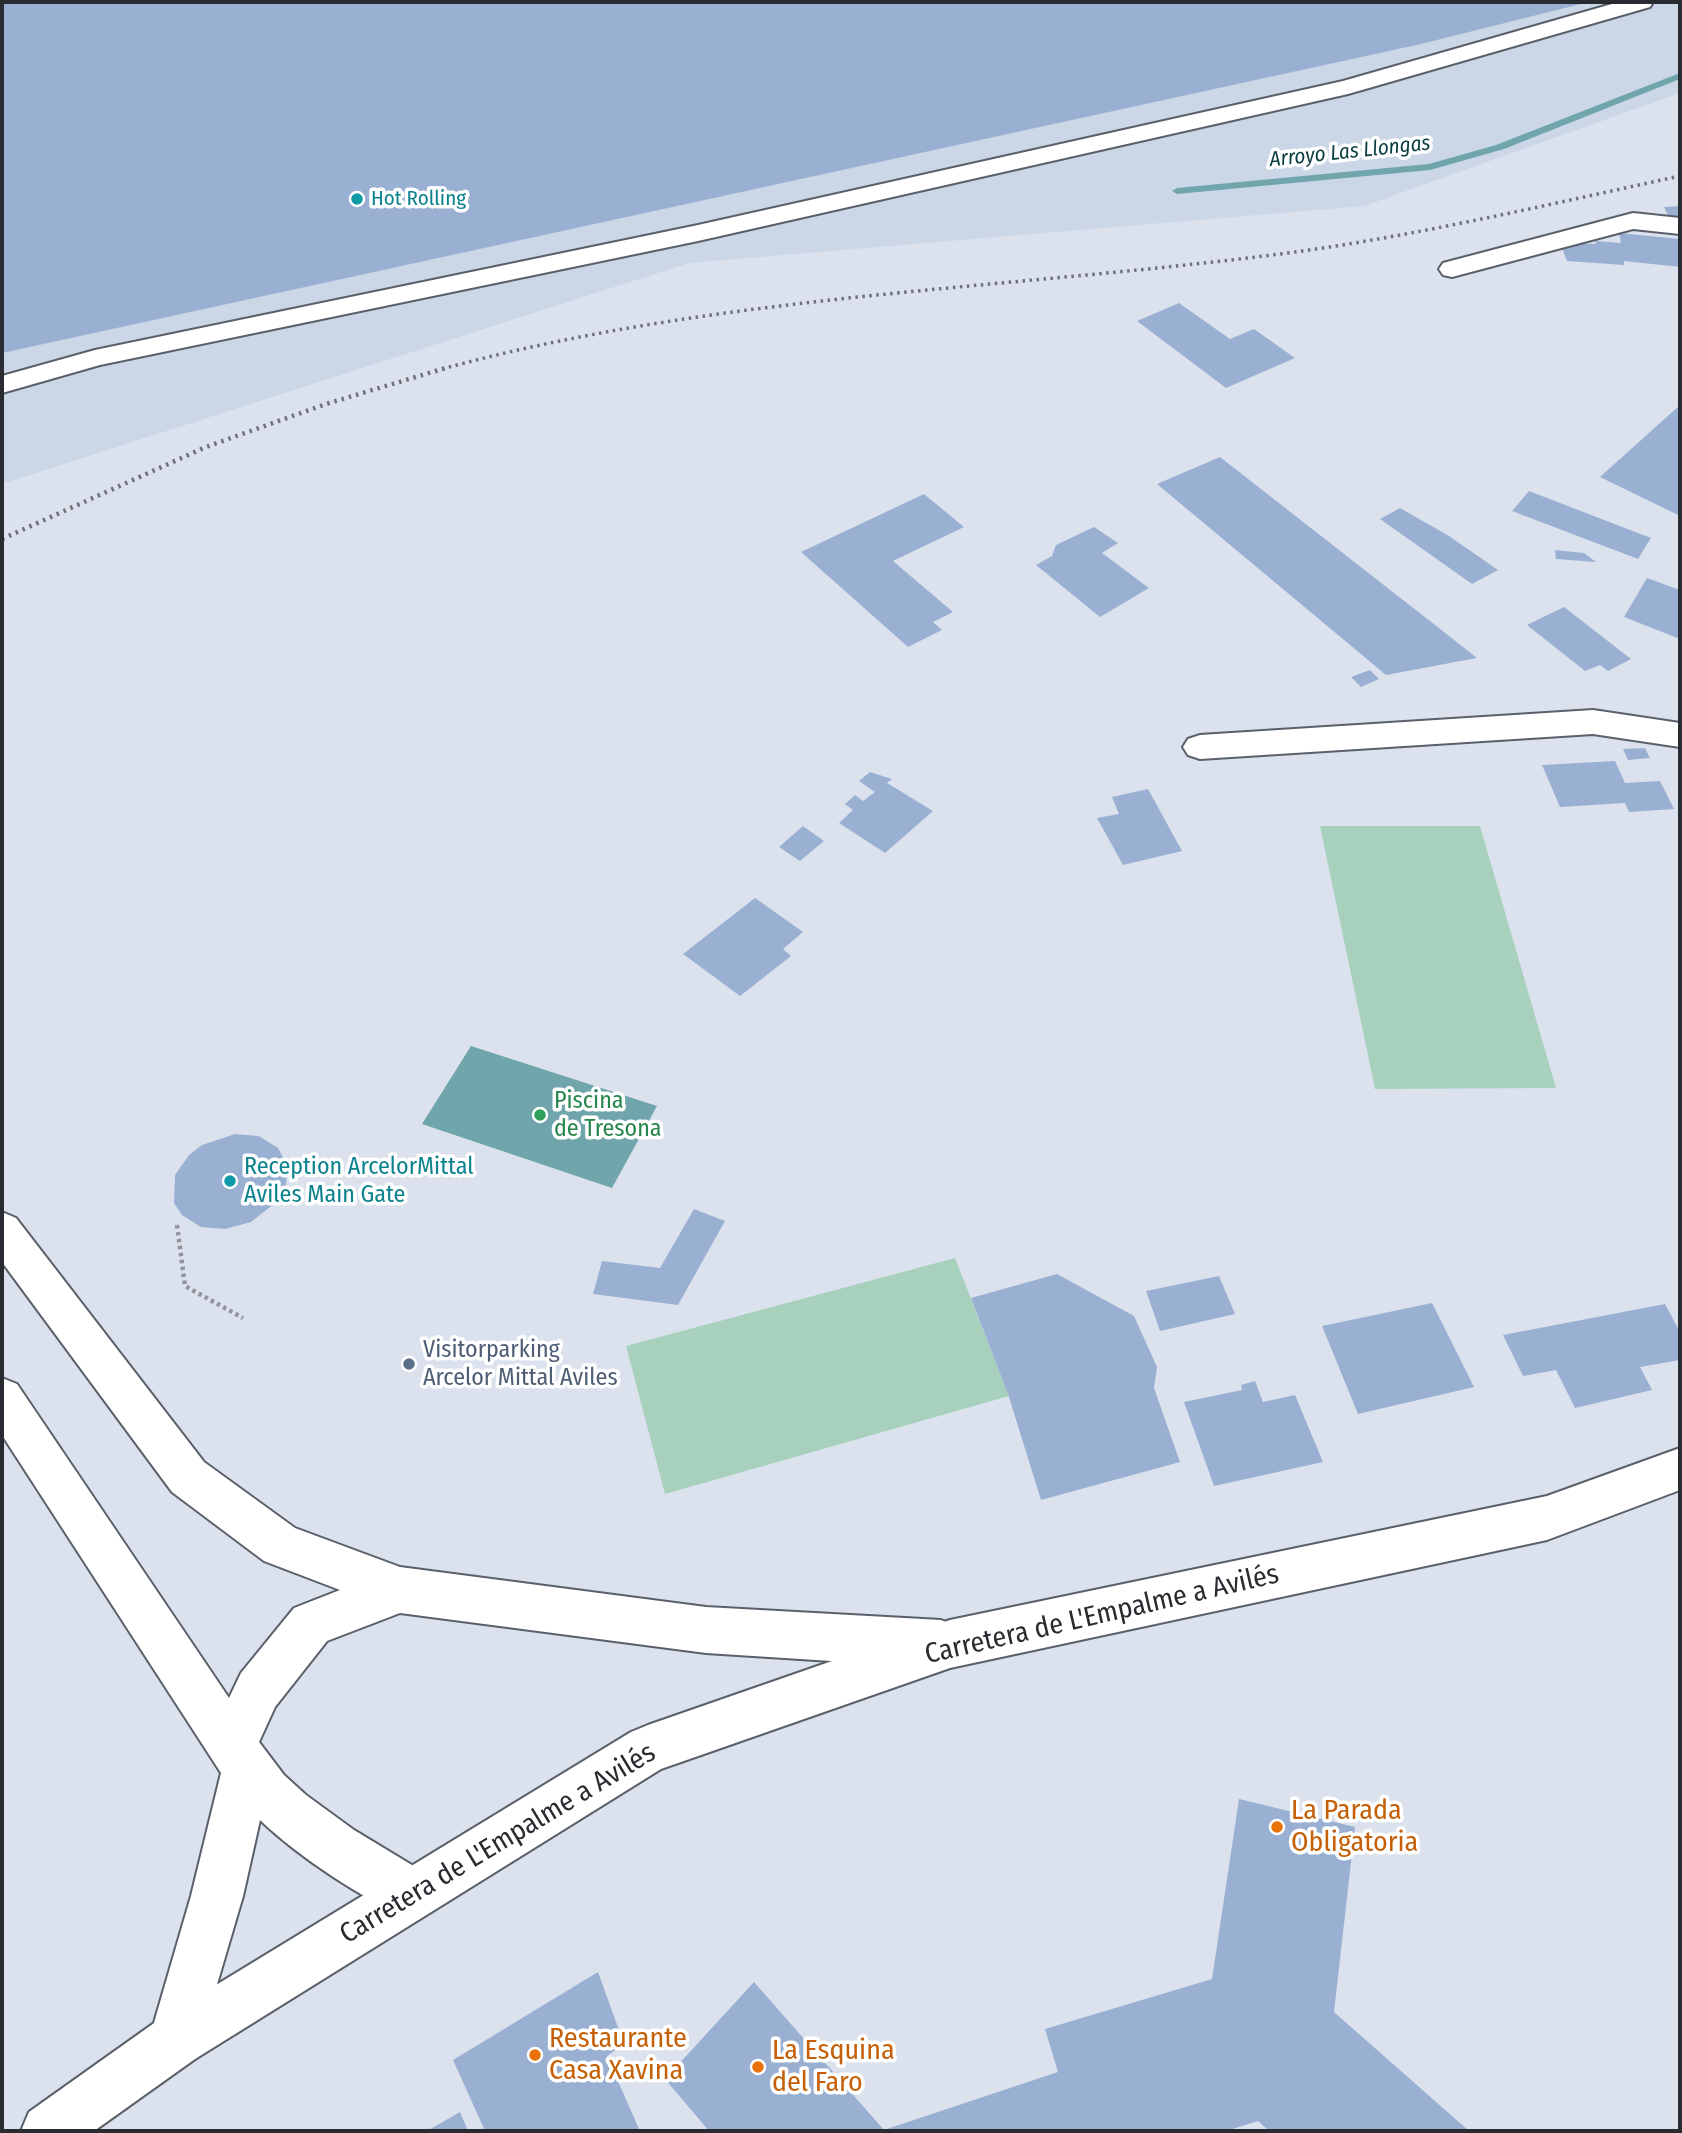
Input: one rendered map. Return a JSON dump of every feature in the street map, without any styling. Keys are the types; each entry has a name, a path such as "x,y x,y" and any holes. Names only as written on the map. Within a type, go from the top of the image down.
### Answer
{"street":[{"path":"2,385 95,358 698,233 1348,87 1642,2"},
{"path":"1452,269 1633,221 1680,226"},
{"path":"1200,747 1593,722 1680,735"},
{"path":"2,1230 188,1477 280,1545 400,1590 706,1630 950,1644"},
{"path":"2,1398 239,1759 302,1825 412,1894"},
{"name":"Carretera de L'Empalme a Avilés","path":"48,2131 176,2040 649,1749 950,1644 1547,1518 1680,1469"},
{"path":"176,2040 220,1883 239,1759 258,1690 311,1624 400,1590"}],"path":[{"path":"177,1225 185,1286 243,1318"}],"shaded area":[{"name":"Hot Rolling","path":"2,2 1680,2 1680,93 1364,206 689,263 8,482 2,480"}],"green space":[{"path":"1320,826 1480,826 1556,1088 1375,1089"},
{"path":"955,1258 1009,1396 665,1494 626,1346"}],"water":[{"name":"Piscina de Tresona","path":"471,1046 657,1106 612,1188 422,1124"}],"building":[{"name":"Hot Rolling","path":"2,2 1585,3 1421,44 2,353"},
{"path":"1680,206 1680,222 1671,221 1664,207"},
{"path":"1619,233 1680,239 1680,267 1624,261 1624,265 1567,261 1562,248 1572,243 1596,244 1595,241 1621,243"},
{"path":"1179,303 1230,339 1254,329 1295,358 1226,388 1137,321"},
{"path":"1680,405 1680,516 1600,477"},
{"path":"1220,457 1477,658 1386,675 1157,484"},
{"path":"1529,491 1651,538 1638,559 1512,511"},
{"path":"924,494 964,527 893,561 953,612 933,622 942,630 908,647 801,552"},
{"path":"1400,508 1449,536 1498,570 1472,584 1380,519"},
{"path":"1094,527 1118,543 1102,553 1149,588 1100,617 1036,565 1052,556 1056,545"},
{"path":"1555,550 1584,553 1596,562 1556,559"},
{"path":"1647,578 1680,590 1680,639 1624,617"},
{"path":"1564,607 1631,659 1608,671 1600,665 1585,671 1527,625"},
{"path":"1370,670 1379,679 1361,687 1351,677"},
{"path":"1645,748 1650,758 1628,760 1623,749"},
{"path":"1615,761 1625,783 1660,781 1674,809 1629,812 1625,803 1560,807 1542,765"},
{"path":"870,772 892,779 887,783 933,811 885,853 839,823 853,810 845,804 855,795 863,801 875,792 859,781"},
{"path":"1148,789 1182,851 1123,865 1097,818 1119,814 1112,797"},
{"path":"803,826 824,841 800,861 779,847"},
{"path":"755,898 803,932 783,949 791,956 740,996 683,954"},
{"name":"Reception ArcelorMittal Aviles Main Gate","path":"235,1134 259,1136 278,1148 287,1165 286,1186 279,1200 251,1222 225,1229 201,1227 182,1215 174,1203 175,1175 189,1155 202,1145"},
{"path":"694,1209 725,1221 678,1305 593,1294 602,1261 660,1268"},
{"path":"1057,1274 1134,1316 1157,1367 1154,1388 1180,1462 1041,1500 1008,1394 971,1298"},
{"path":"1219,1276 1235,1314 1160,1331 1146,1291"},
{"path":"1432,1303 1474,1387 1358,1414 1322,1326"},
{"path":"1665,1304 1680,1332 1680,1360 1640,1367 1652,1390 1575,1408 1556,1370 1523,1376 1503,1335"},
{"path":"1255,1381 1263,1402 1295,1395 1323,1462 1214,1486 1184,1402 1242,1390 1241,1385"},
{"path":"1239,1799 1355,1827 1334,2012 1469,2131 1269,2131 1258,2121 1226,2131 709,2131 665,2079 754,1982 884,2130 1058,2072 1045,2029 1212,1979"},
{"path":"598,1972 624,2044 607,2056 639,2129 485,2131 453,2060"},
{"path":"460,2112 468,2131 427,2131"}],"waterway":[{"name":"Arroyo Las Llongas","path":"1177,191 1430,167 1500,147 1680,76"}],"railway":[{"path":"444,369 544,344 751,310 855,297 1168,267 1375,240 1680,176"},
{"path":"444,369 449,367"},
{"path":"2,539 206,447 326,404 444,369"}],"place":[{"name":"Hot Rolling","path":"357,199"},
{"name":"Piscina de Tresona","path":"540,1115"},
{"name":"Reception ArcelorMittal Aviles Main Gate","path":"230,1181"},
{"name":"Visitorparking Arcelor Mittal Aviles","path":"409,1364"},
{"name":"La Parada Obligatoria","path":"1277,1827"},
{"name":"Restaurante Casa Xavina","path":"535,2055"},
{"name":"La Esquina del Faro","path":"758,2067"}]}
